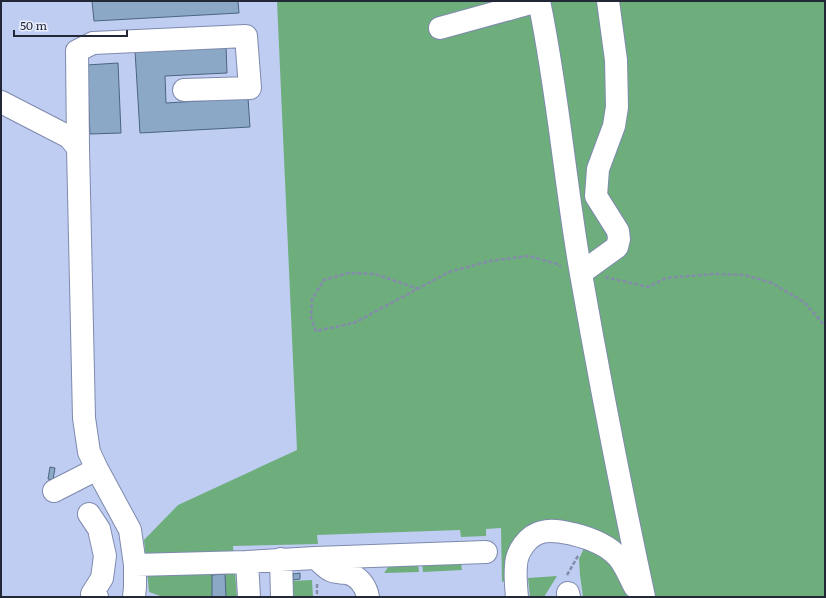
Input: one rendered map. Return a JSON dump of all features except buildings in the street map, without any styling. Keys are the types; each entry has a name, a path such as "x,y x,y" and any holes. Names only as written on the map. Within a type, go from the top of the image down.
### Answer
{"lane":[{"path":"440,28 538,1 549,50 582,278 616,463 644,597"},
{"path":"582,278 617,246 619,239 618,231 596,196 598,169 614,126 617,107 616,60 608,1"},
{"path":"134,597 135,565 130,530 89,452 84,418 77,51 92,43 246,36 250,88 184,90"},
{"path":"1,102 69,137 78,148"},
{"path":"54,491 97,469"},
{"path":"88,514 99,529 105,556 102,578 92,594 97,597"},
{"path":"517,597 516,565 518,556 529,539 541,532 553,530 582,536 598,542 611,550 619,558 640,597"},
{"path":"135,565 486,552"},
{"path":"315,558 331,571 348,573 363,583 368,597"},
{"path":"281,559 282,597"},
{"path":"247,562 249,597"}],"path":[{"path":"419,288 374,274 348,273 324,280 312,299 311,318 316,331 354,323 449,272 490,261 529,256 557,264 582,278 618,280 648,287 666,278 713,274 745,275 772,284 804,302 825,326"}],"green space":[{"path":"277,1 825,1 825,597 652,597 643,548 620,544 542,525 508,580 502,582 501,528 486,529 486,536 461,537 460,530 317,535 318,544 233,546 237,597 163,597 149,592 144,540 178,505 297,450"},
{"path":"584,548 608,558 625,590 627,597 583,597 579,559"},
{"path":"422,563 461,563 462,570 423,572"},
{"path":"418,565 419,572 384,573 389,566"},
{"path":"557,576 544,597 530,597 528,578"},
{"path":"312,580 313,597 290,597 290,581"}]}
